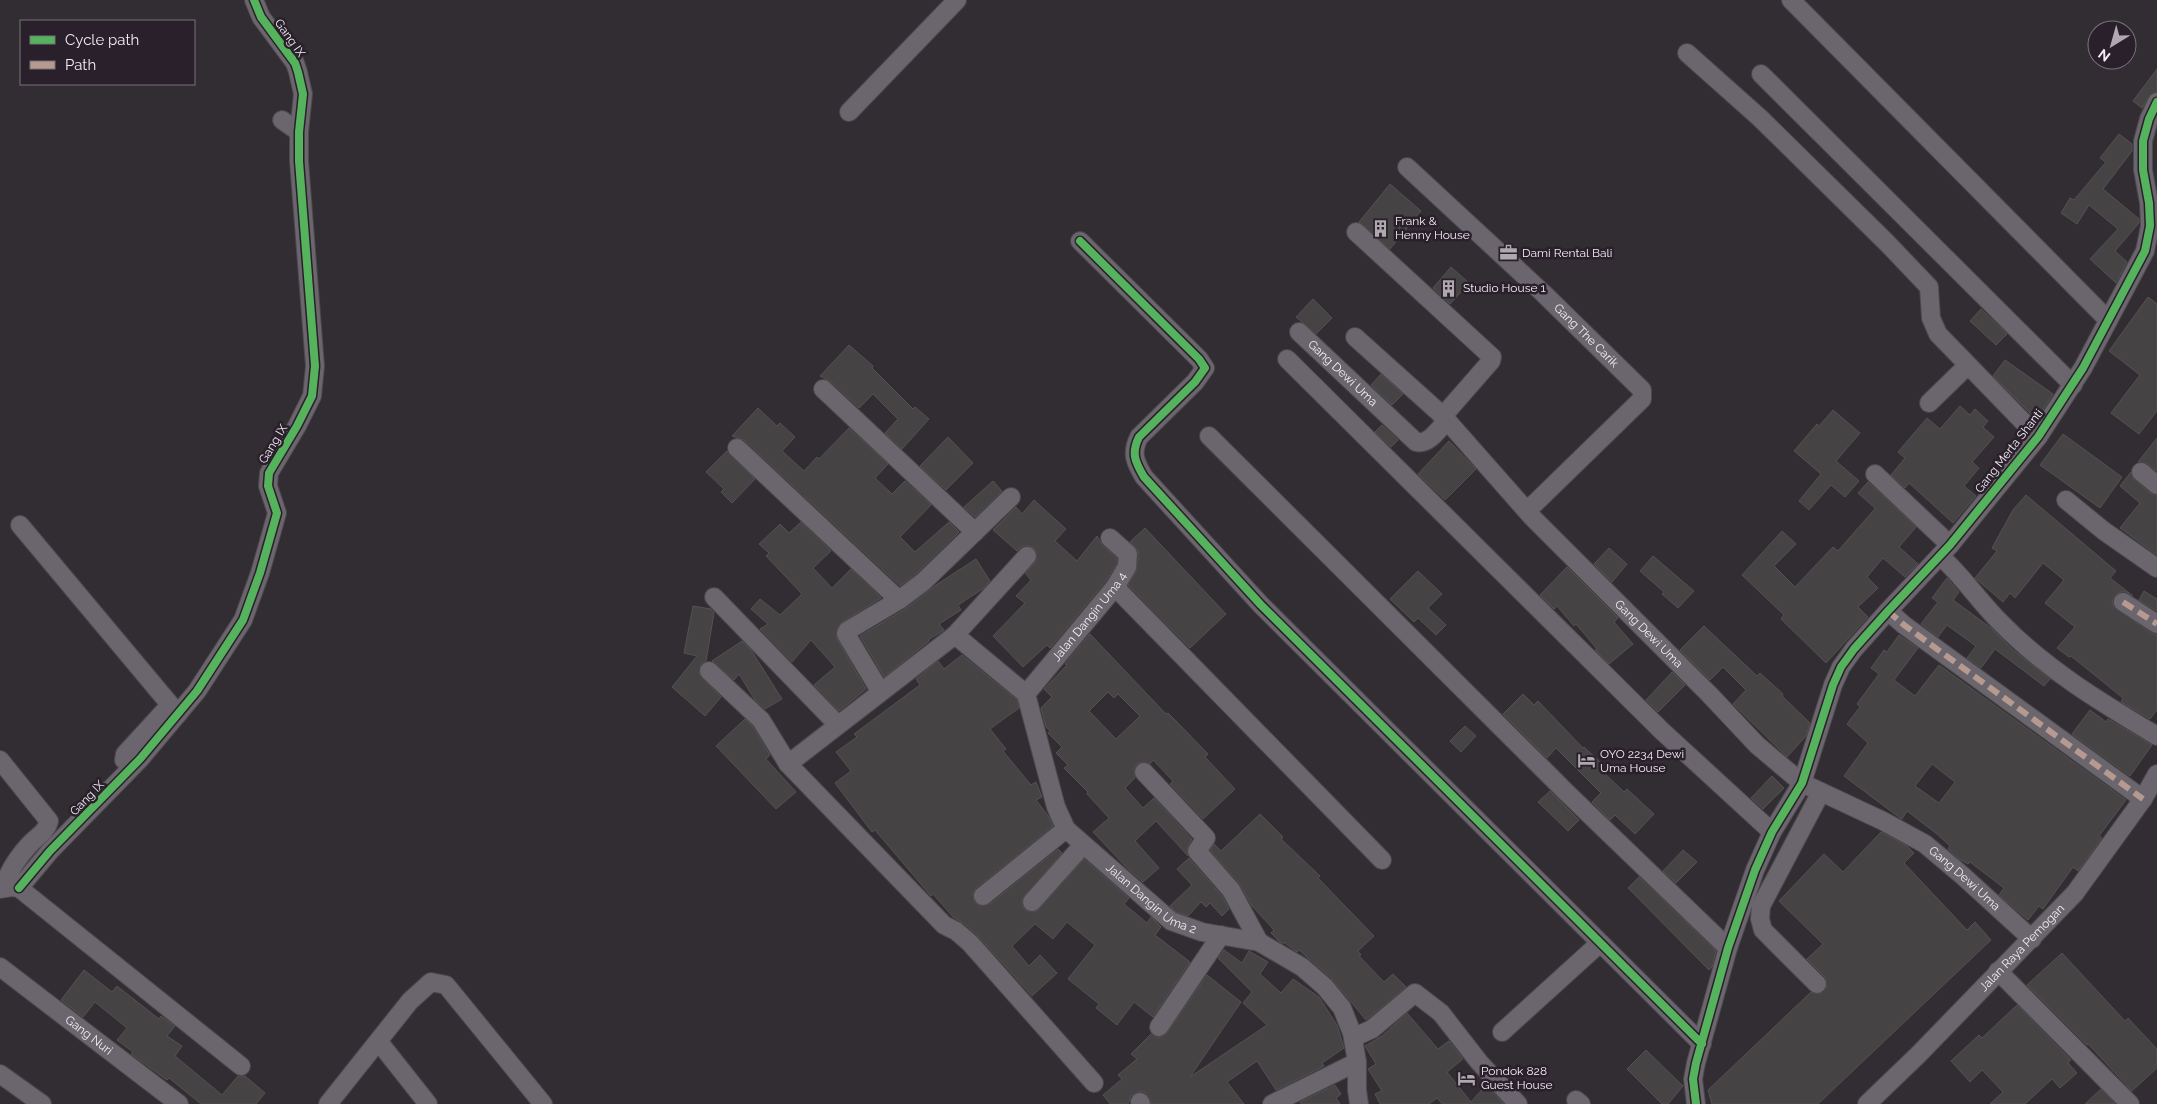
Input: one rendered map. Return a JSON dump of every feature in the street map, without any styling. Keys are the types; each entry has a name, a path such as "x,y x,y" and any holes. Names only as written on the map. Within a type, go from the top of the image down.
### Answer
{"street":[{"name":"Gang IX","path":"6,883 50,852 132,766 174,709 197,691 243,620 249,608 277,513 268,486 269,472 297,426 314,388 315,366 301,208 299,132 303,94 295,63 261,17 254,0"},
{"path":"848,112 957,0"},
{"path":"1791,0 2108,320"},
{"path":"1687,53 1760,118 1929,287 1931,318 1938,334 2038,437"},
{"path":"1761,74 2073,384"},
{"name":"Gang Merta Shanti","path":"1696,1104 1693,1079 1728,948 1755,870 1772,832 1802,783 1833,685 1842,667 1854,649 1889,612 1947,558 2038,437 2073,384 2145,251 2150,226 2149,203 2143,170 2143,141 2157,102"},
{"path":"282,120 299,132"},
{"name":"Gang The Carik","path":"1407,167 1543,293 1642,390 1642,399 1527,512"},
{"path":"1355,337 1445,418 1491,361 1492,357 1356,232"},
{"path":"1080,241 1199,359 1205,368 1195,382 1139,437 1134,447 1135,463 1144,477 1261,605 1702,1044"},
{"name":"Gang Dewi Uma","path":"1299,332 1416,442 1422,444 1427,441 1445,418 1527,512 1696,680 1757,745 1802,783 1883,821 1925,844 1963,876 2032,940"},
{"path":"1287,359 1662,731 1772,832"},
{"path":"1929,403 1967,366"},
{"path":"823,389 975,532"},
{"path":"1209,436 1560,786 1728,948"},
{"path":"736,448 899,600"},
{"path":"2141,472 2157,485"},
{"path":"1875,474 2002,624 2046,663 2078,687 2157,736"},
{"path":"880,691 846,631 899,600 923,582 1011,497"},
{"path":"2066,500 2104,531 2157,568"},
{"path":"20,525 174,709"},
{"name":"Jalan Dangin Uma 4","path":"1026,694 1115,587 1127,567 1129,558 1126,551 1110,538"},
{"path":"788,764 837,724 955,635 1026,556"},
{"path":"1115,587 1382,860"},
{"path":"714,597 837,724"},
{"path":"2123,602 2157,624"},
{"path":"1889,612 1904,625 2143,799"},
{"path":"955,635 1026,694"},
{"path":"710,670 761,720 788,764 944,925 956,931 970,943 1094,1083"},
{"name":"Jalan Dangin Uma 2","path":"1026,694 1056,807 1066,829 1171,921 1202,932 1259,942 1302,967 1325,987 1342,1008 1352,1033 1357,1062 1359,1104"},
{"path":"0,760 49,820 47,828 29,845 6,883 241,1066"},
{"path":"1144,772 1206,838 1197,851 1231,890 1259,942"},
{"name":"Jalan Raya Pemogan","path":"1867,1104 1919,1054 1998,971 2032,940 2089,876 2143,799 2157,774"},
{"path":"1817,984 1763,930 1760,919 1761,906 1821,792"},
{"path":"983,896 1066,829"},
{"path":"1032,902 1083,845"},
{"path":"1159,1027 1221,935"},
{"path":"1502,1032 1600,943"},
{"name":"Gang Nuri","path":"0,967 179,1104"},
{"path":"1998,971 2130,1104"},
{"path":"339,1100 410,1000 431,982 446,984 543,1104"},
{"path":"1352,1033 1359,1035 1372,1029 1415,993 1441,1013 1479,1062 1518,1104"},
{"path":"379,1042 428,1104"},
{"path":"1272,1104 1357,1062"},
{"path":"0,1074 42,1104"}],"building":[{"path":"2157,69 2157,92 2151,94 2142,108 2133,101"},
{"path":"2119,134 2132,144 2132,151 2103,189 2139,219 2139,223 2115,251 2127,262 2116,283 2090,259 2118,229 2089,205 2077,224 2061,213 2070,198 2074,200 2106,162 2100,158"},
{"path":"1390,184 1421,211 1390,249 1359,222"},
{"name":"Studio House 1","path":"1451,267 1469,283 1450,304 1433,288"},
{"path":"2148,297 2157,304 2157,411 2139,434 2111,413 2140,375 2109,351"},
{"path":"1313,299 1332,318 1316,334 1296,317"},
{"path":"1981,309 2007,334 1996,345 1970,321"},
{"path":"849,345 873,366 872,368 913,409 915,407 929,419 902,449 885,433 898,419 873,394 859,408 830,381 820,376"},
{"path":"2005,360 2053,394 2037,420 1993,376"},
{"path":"1381,374 1403,394 1392,405 1371,385"},
{"path":"1960,406 1970,415 1975,409 1988,421 1983,427 1994,437 1972,462 1979,468 1964,486 1976,496 1953,523 1909,483 1905,488 1891,475 1905,458 1898,452 1927,418 1940,429"},
{"path":"758,408 777,426 780,423 795,437 782,451 804,471 817,457 819,459 849,428 888,464 875,478 892,494 905,481 931,505 900,537 915,552 949,522 959,532 916,574 900,586 744,440 732,436"},
{"path":"1833,410 1860,433 1836,461 1859,481 1845,497 1831,485 1809,510 1799,501 1821,474 1794,451 1817,424 1819,426"},
{"path":"1382,425 1398,440 1391,447 1375,432"},
{"path":"2063,434 2122,477 2100,508 2040,465"},
{"path":"948,437 973,463 946,490 920,466"},
{"path":"2157,438 2157,471 2147,464 2138,462"},
{"path":"1449,441 1476,469 1445,500 1418,474"},
{"path":"727,451 755,479 732,503 721,492 724,489 706,472"},
{"path":"2131,472 2134,480 2150,493 2157,495 2157,555 2120,528 2140,503 2120,486"},
{"path":"993,481 1002,491 975,517 964,507"},
{"path":"1868,482 1916,527 1899,547 1918,564 1905,577 1883,558 1867,577 1878,588 1858,607 1868,617 1826,663 1781,619 1784,615 1742,575 1782,531 1796,544 1774,566 1795,587 1833,547 1838,551 1873,511 1875,508 1858,493"},
{"path":"2026,495 2116,571 2110,578 2133,596 2124,591 2118,593 2112,601 2114,607 2151,633 2157,635 2157,710 2150,719 2121,702 2123,698 2071,656 2069,657 2057,648 2075,627 2045,603 2064,580 2043,563 2015,598 2010,593 2003,602 1975,578 1997,551 1992,548 2013,510"},
{"path":"1034,500 1066,529 1055,541 1077,561 1097,536 1103,546 1117,558 1117,564 1106,581 1050,648 1047,645 1023,667 993,636 1025,603 1016,596 1031,580 1025,573 1035,563 1037,553 1034,548 1029,546 1023,546 1017,551 993,530 1016,507 1022,514"},
{"path":"801,522 831,551 813,568 832,588 851,569 881,598 842,622 837,628 837,639 866,689 839,711 814,685 835,667 811,640 792,662 760,629 768,624 751,609 760,599 780,615 802,594 766,556 769,553 759,544 780,524 789,533"},
{"path":"1145,528 1226,614 1190,648 1128,585 1136,572 1139,555 1138,550 1130,542"},
{"path":"1609,548 1627,564 1612,582 1594,564"},
{"path":"1653,556 1694,591 1678,608 1662,594 1664,592 1640,571"},
{"path":"976,559 990,581 984,588 958,605 961,610 939,624 944,630 928,640 884,677 860,636 905,609 936,585"},
{"path":"1567,567 1618,618 1614,622 1633,644 1609,664 1595,650 1597,649 1576,624 1574,626 1557,606 1554,609 1540,595"},
{"path":"1418,571 1442,594 1428,608 1446,625 1436,635 1418,618 1414,622 1390,599"},
{"path":"1947,578 1959,592 1953,600 1991,628 2012,649 2050,679 2044,686 1995,649 1981,668 1967,658 1976,646 1947,625 1938,637 1921,624 1938,602 1932,598"},
{"path":"2144,591 2157,599 2157,611 2139,600"},
{"path":"693,606 711,609 714,613 706,661 701,664 699,674 721,697 705,716 672,687 697,656 684,653"},
{"path":"1704,626 1757,676 1760,673 1783,694 1782,696 1810,723 1806,736 1787,757 1733,704 1746,690 1723,667 1710,680 1680,650"},
{"path":"1090,634 1166,714 1168,713 1208,754 1205,757 1235,789 1203,819 1170,784 1173,781 1153,760 1150,764 1142,762 1136,765 1134,769 1135,778 1125,788 1143,808 1154,798 1192,839 1187,849 1188,856 1156,821 1135,841 1159,868 1143,882 1093,832 1109,818 1087,794 1088,792 1064,768 1068,765 1056,753 1062,747 1048,733 1050,731 1046,727 1041,708 1052,697 1044,689 1067,665 1065,664","holes":["1108,692 1114,698 1118,694 1140,716 1116,739 1089,711"]},
{"path":"1899,635 1918,648 1894,680 1915,696 1939,665 2126,800 2099,836 2102,838 2078,871 2073,867 2043,909 2039,906 2028,920 1999,895 2004,888 1970,862 1968,864 1959,859 1948,849 1950,846 1937,834 1907,811 1902,819 1900,818 1844,776 1868,743 1847,724 1860,707 1857,704 1879,674 1871,668 1884,650 1887,652","holes":["1932,764 1955,782 1939,803 1915,786"]},
{"path":"742,641 751,650 782,699 765,709 755,700 739,674 734,680 712,661"},
{"path":"962,655 1017,700 1019,708 990,729 1006,749 1003,751 1031,785 1036,782 1042,797 1036,800 1049,817 1053,826 976,888 973,893 974,902 980,906 990,904 1058,849 1062,853 1022,899 1022,905 1025,910 1036,912 1084,859 1129,898 1124,904 1147,923 1151,917 1161,927 1155,935 1190,962 1153,1017 1134,1002 1117,1025 1096,1008 1099,1004 1068,979 1095,945 1067,922 1053,939 1035,924 1012,946 1029,966 1040,955 1057,973 1032,996 978,936 953,917 933,894 931,896 875,830 872,832 835,783 851,771 836,752 857,737 854,734 920,685 916,679 938,661 944,669"},
{"path":"1672,672 1685,685 1658,712 1646,700"},
{"path":"1523,694 1534,705 1538,701 1583,748 1603,765 1600,769 1624,792 1627,789 1654,814 1635,834 1615,815 1610,820 1592,802 1601,793 1556,748 1547,758 1503,714"},
{"path":"2090,710 2106,722 2108,719 2152,745 2130,776 2072,734"},
{"path":"745,719 753,727 770,755 766,759 796,792 776,809 716,746"},
{"path":"1465,726 1476,736 1461,752 1450,741"},
{"path":"1772,776 1784,788 1763,809 1751,798"},
{"path":"1550,791 1579,820 1568,831 1538,802"},
{"path":"1260,814 1283,837 1281,839 1320,876 1318,878 1374,936 1358,951 1361,955 1359,956 1384,982 1393,974 1406,987 1366,1020 1332,979 1299,950 1297,952 1285,943 1281,943 1271,933 1274,930 1252,906 1239,883 1210,850 1214,844 1221,851"},
{"path":"1881,832 1907,846 1914,853 1904,863 1967,930 1975,922 1991,940 1818,1104 1712,1104 1708,1090 1811,992 1820,994 1827,987 1825,977 1807,959 1823,944 1779,901 1824,854 1843,872"},
{"path":"1683,850 1697,862 1676,883 1663,871"},
{"path":"1189,858 1222,896 1229,909 1222,916 1210,903 1206,907 1201,902 1188,916 1176,912 1170,906 1192,885 1177,869"},
{"path":"1639,877 1716,951 1712,967 1709,970 1628,888"},
{"path":"1224,950 1242,963 1249,951 1268,962 1260,974 1281,993 1293,979 1319,997 1337,1025 1344,1048 1322,1063 1324,1066 1276,1090 1257,1061 1227,1082 1244,1104 1152,1104 1146,1093 1140,1091 1131,1096 1128,1104 1110,1104 1103,1095 1122,1079 1118,1075 1137,1059 1131,1054 1151,1034 1159,1038 1167,1033 1207,975 1241,1002 1190,1077 1267,1025 1243,1003 1252,992 1218,958"},
{"path":"2062,953 2125,1021 2128,1018 2157,1049 2157,1068 2132,1091 2088,1044 2027,985"},
{"path":"84,970 112,992 117,986 159,1019 161,1016 175,1026 167,1036 182,1046 175,1056 222,1095 238,1076 245,1076 265,1093 256,1104 201,1104 169,1078 167,1080 131,1054 133,1052 117,1040 127,1028 95,1002 83,1017 61,1000"},
{"path":"2017,1005 2071,1060 2068,1063 2077,1073 2060,1088 2052,1079 2025,1104 1990,1104 2003,1092 1982,1070 1970,1082 1951,1061 1979,1035 1982,1038"},
{"path":"1407,1013 1438,1049 1449,1041 1463,1059 1447,1072 1471,1102 1486,1085 1504,1104 1442,1104 1437,1098 1429,1104 1380,1104 1375,1094 1382,1091 1368,1069 1376,1064 1365,1046 1382,1036"},
{"path":"1646,1050 1683,1086 1668,1104 1662,1104 1627,1069"},
{"path":"1335,1085 1341,1094 1336,1098 1340,1104 1301,1104 1300,1102"},
{"path":"2101,1089 2115,1104 2085,1104"}],"marked path":[{"path":"2123,602 2157,624"},
{"path":"1888,611 1904,625 2143,799"}],"cycle path":[{"path":"19,888 50,851 140,759 197,691 243,620 260,573 277,513 268,486 269,473 297,426 312,396 315,366 299,161 299,132 303,94 295,63 261,17 254,0"},
{"path":"1696,1104 1693,1079 1696,1063 1728,948 1755,870 1772,832 1802,783 1833,685 1841,667 1854,649 1950,545 2038,437 2083,368 2145,251 2150,226 2149,203 2143,170 2143,141 2149,119 2157,102"},
{"path":"1080,241 1199,359 1205,368 1195,382 1139,437 1135,448 1135,457 1144,477 1261,605 1702,1044"}],"place":[{"name":"Frank & Henny House","path":"1381,228"},
{"name":"Dami Rental Bali","path":"1508,253"},
{"name":"Studio House 1","path":"1449,288"},
{"name":"OYO 2234 Dewi Uma House","path":"1586,761"},
{"name":"Pondok 828 Guest House","path":"1467,1078"}]}
